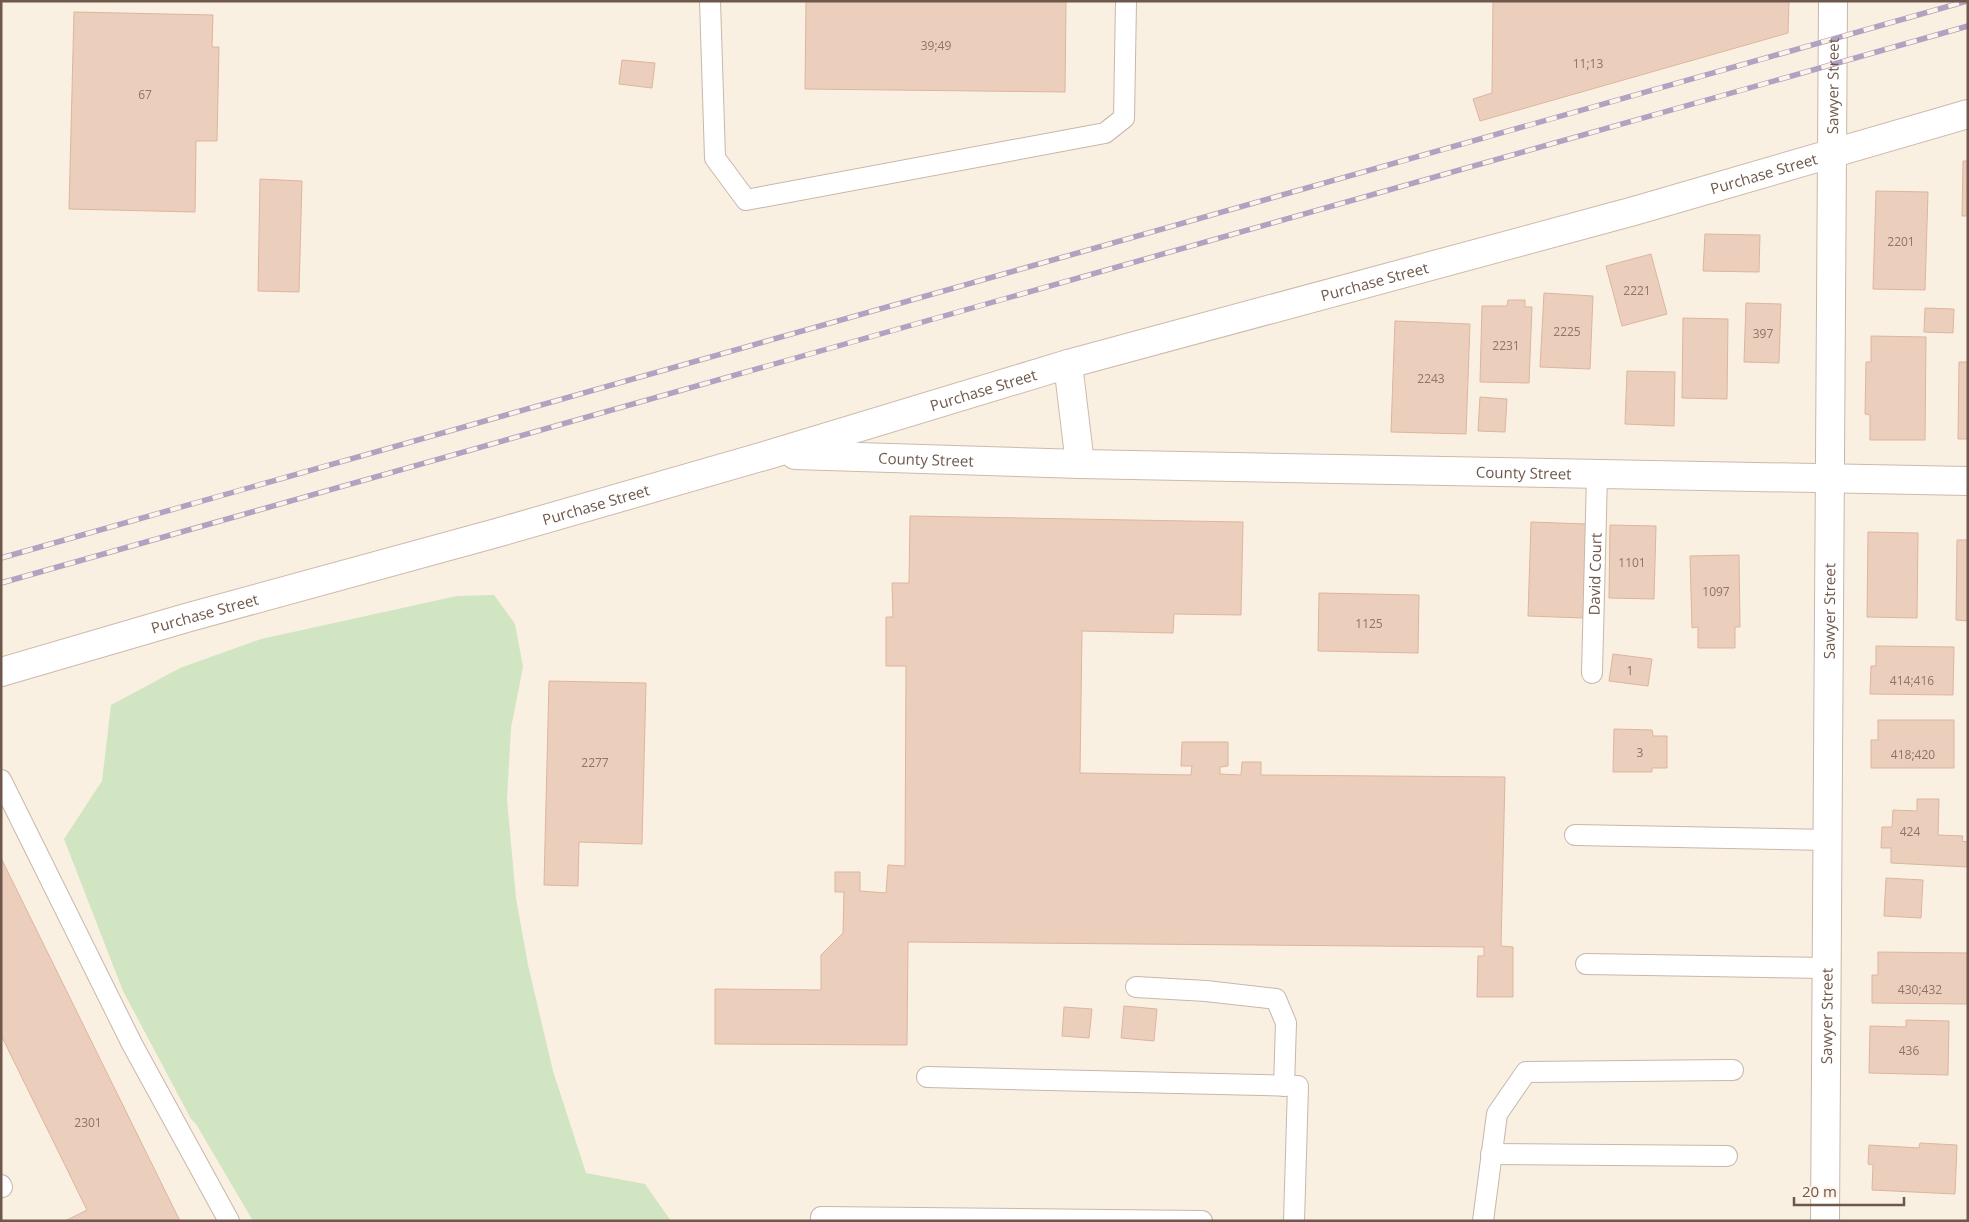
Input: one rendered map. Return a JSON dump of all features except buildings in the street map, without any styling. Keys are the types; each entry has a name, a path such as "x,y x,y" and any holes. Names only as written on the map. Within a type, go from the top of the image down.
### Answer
{"main road":[{"name":"Sawyer Street","path":"1825,1221 1833,1"},
{"name":"Purchase Street","path":"1,672 186,618 500,532 771,454 1068,364 1634,211 1968,114"},
{"path":"1068,364 1080,464"},
{"name":"County Street","path":"771,454 1080,464 1968,482"}],"lane":[{"path":"710,1 715,158 746,200 1105,133 1124,118 1126,1"},
{"name":"David Court","path":"1592,673 1597,475"},
{"path":"1,780 132,1044 229,1221"},
{"path":"1576,835 1828,840"},
{"path":"1586,964 1827,968"},
{"path":"1136,987 1206,991 1276,999 1286,1023 1284,1086"},
{"path":"1483,1221 1497,1114 1526,1072 1733,1070"},
{"path":"927,1077 1298,1086 1294,1221"},
{"path":"1491,1154 1727,1156"},
{"path":"821,1221 821,1217 1202,1221"}],"green space":[{"path":"494,595 515,624 523,667 511,728 507,799 516,898 528,965 553,1071 586,1173 645,1184 671,1221 253,1221 196,1124 191,1119 123,991 64,839 102,781 111,705 180,668 261,639 457,596"}],"railway":[{"path":"1,558 1967,1"},
{"path":"1,583 1968,26"}]}
